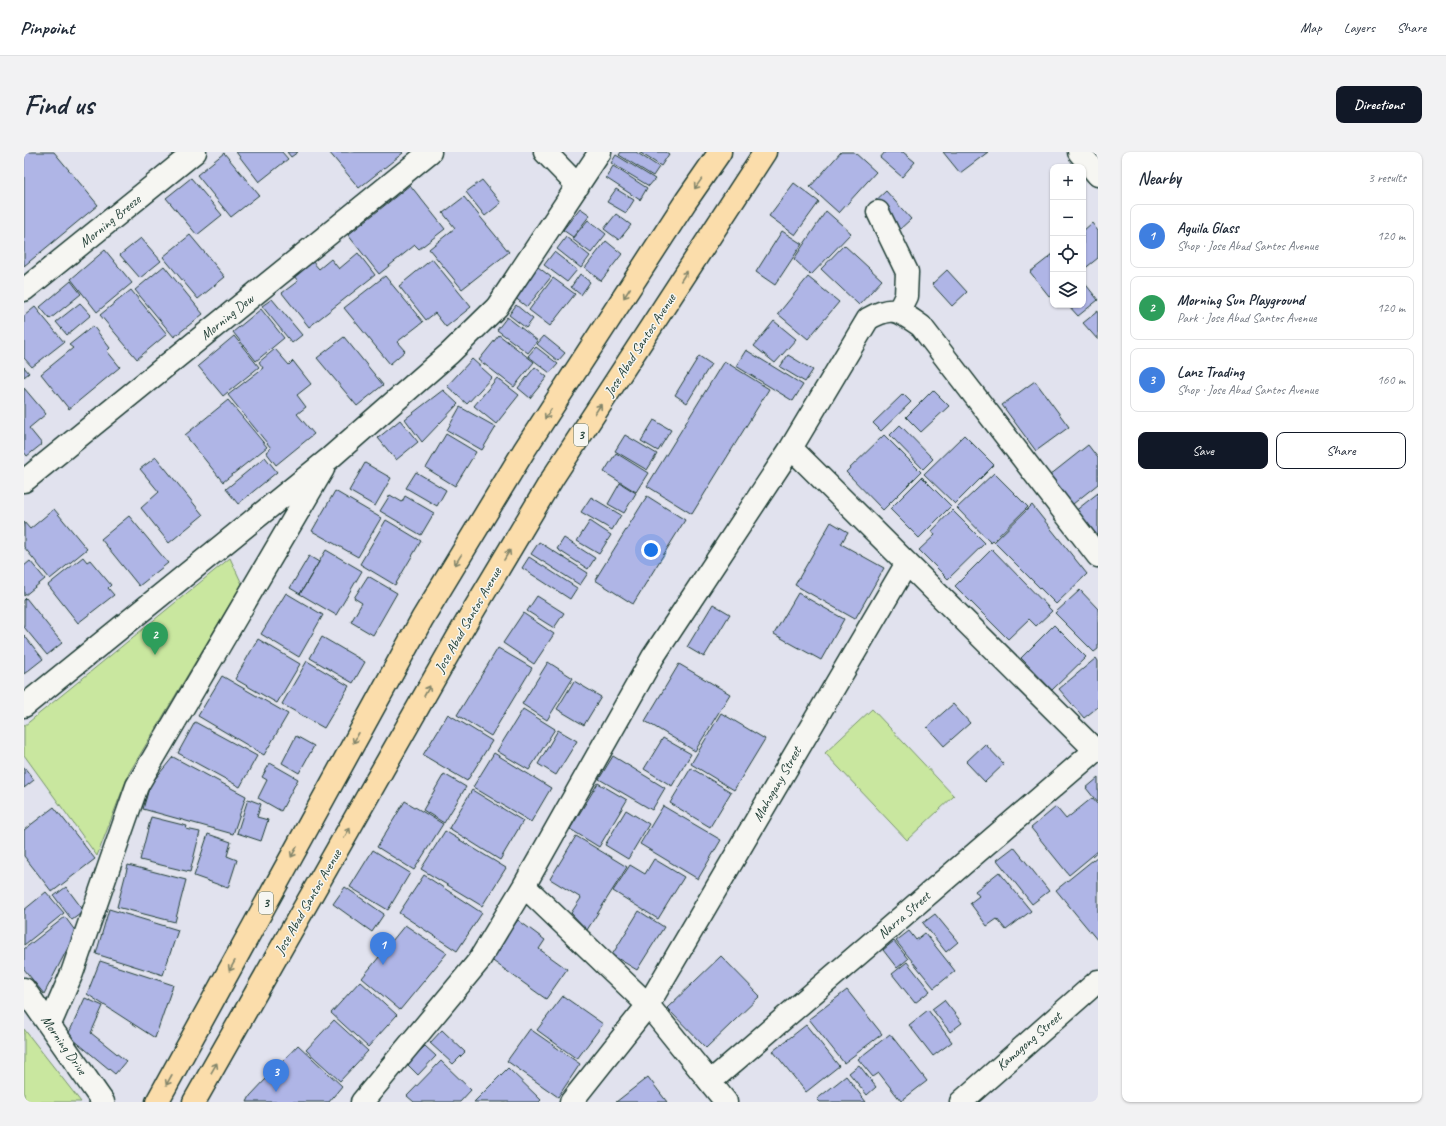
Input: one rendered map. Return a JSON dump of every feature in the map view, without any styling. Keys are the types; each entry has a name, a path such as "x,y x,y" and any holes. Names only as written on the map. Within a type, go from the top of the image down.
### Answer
{"highway":[{"name":"3","path":"157,1102 422,619 526,449 686,201 720,152"},
{"name":"Jose Abad Santos Avenue","path":"194,1102 463,628 544,492 765,152"}],"street":[{"name":"Morning Breeze","path":"24,290 195,152"},
{"name":"Morning Dew","path":"24,481 430,152"},
{"path":"545,152 578,186"},
{"path":"24,706 330,458 450,353 497,307 600,152"},
{"path":"1079,152 1098,175"},
{"path":"878,212 907,272 906,296 899,310"},
{"path":"362,1102 424,1030 478,962 524,886 653,657 791,448 868,319 881,312 899,310 921,326 1098,556"},
{"path":"791,448 1097,749"},
{"path":"50,1024 72,973 137,786 330,458"},
{"name":"Mahogany Street","path":"571,1102 648,1005 907,563"},
{"name":"Narra Street","path":"710,1082 1097,749"},
{"path":"524,886 648,1005 726,1102"},
{"name":"Kamagong Street","path":"961,1102 1098,981"},
{"name":"Morning Drive","path":"24,989 50,1024 103,1102"}],"green space":[{"path":"230,558 242,584 129,773 97,856 24,755 24,726"},
{"path":"872,709 954,796 907,840 825,753"},
{"path":"24,1029 81,1102 24,1102"}],"building":[{"path":"24,152 54,152 98,205 24,266"},
{"path":"236,152 282,152 288,159 259,182"},
{"path":"287,152 298,152 291,157"},
{"path":"329,152 402,152 403,153 359,188"},
{"path":"621,152 636,152 659,167 653,176 619,155"},
{"path":"639,152 666,152 669,154 661,166"},
{"path":"841,152 854,152 876,172 839,213 810,187"},
{"path":"885,152 903,152 915,162 902,177 880,158"},
{"path":"943,152 988,152 960,173"},
{"path":"224,153 259,195 231,217 197,175"},
{"path":"616,155 655,179 649,186 611,163"},
{"path":"613,166 647,188 640,200 606,178"},
{"path":"191,178 222,215 197,235 166,198"},
{"path":"482,180 501,203 485,216 466,192"},
{"path":"794,183 819,202 795,235 769,216"},
{"path":"410,185 445,229 419,249 415,245 379,274 348,235"},
{"path":"616,189 634,200 626,213 607,202"},
{"path":"886,191 911,219 899,230 874,202"},
{"path":"464,197 509,252 462,289 429,249 455,228 443,213"},
{"path":"580,208 590,215 573,237 563,230"},
{"path":"826,211 851,233 811,275 794,259"},
{"path":"616,214 631,225 619,240 604,229"},
{"path":"588,220 606,234 591,253 572,239"},
{"path":"1092,223 1098,231 1098,258 1086,268 1086,236 1086,228"},
{"path":"782,231 802,244 775,285 756,272"},
{"path":"190,235 225,277 198,299 163,257"},
{"path":"566,237 590,256 581,268 557,249"},
{"path":"141,238 161,261 140,278 120,255"},
{"path":"606,241 622,254 601,281 585,268"},
{"path":"844,245 882,280 859,305 821,269"},
{"path":"105,250 132,283 97,312 71,279"},
{"path":"554,252 577,270 567,282 544,265"},
{"path":"358,253 375,275 309,327 282,293 298,281 294,276 312,261 319,269 331,259 339,269"},
{"path":"1050,256 1050,295 1049,296 1030,272"},
{"path":"432,259 471,307 446,327 435,313 426,320 399,286"},
{"path":"164,266 203,314 174,337 135,290"},
{"path":"538,267 551,277 527,307 514,297"},
{"path":"947,270 967,292 952,306 932,284"},
{"path":"580,274 590,282 581,295 571,287"},
{"path":"385,276 423,322 397,342 405,351 390,364 344,308"},
{"path":"808,277 839,302 808,339 778,314"},
{"path":"553,278 575,294 550,326 529,310"},
{"path":"71,281 81,294 50,319 40,307"},
{"path":"1086,285 1098,300 1078,316 1071,308 1086,308"},
{"path":"131,290 167,334 137,359 100,315"},
{"path":"272,299 302,335 292,343 262,306"},
{"path":"80,303 91,315 67,335 56,322"},
{"path":"516,305 533,319 526,328 509,315"},
{"path":"35,307 64,342 32,367 24,358 24,316"},
{"path":"261,309 284,338 256,361 233,332"},
{"path":"1098,311 1098,340 1083,323"},
{"path":"507,317 538,341 528,353 497,330"},
{"path":"774,321 796,339 775,363 754,346"},
{"path":"93,326 110,348 107,351 120,367 69,409 41,374 73,348 69,345"},
{"path":"499,335 534,362 514,387 479,360"},
{"path":"234,336 259,367 223,396 198,366"},
{"path":"544,336 565,353 558,361 537,344"},
{"path":"344,337 383,385 357,406 317,358"},
{"path":"536,347 558,364 550,373 528,356"},
{"path":"275,349 289,365 293,361 311,384 297,395 306,407 297,414 314,434 276,465 266,452 271,448 228,395 263,368 259,362"},
{"path":"746,350 803,385 793,401 736,366"},
{"path":"788,355 813,370 805,382 780,367"},
{"path":"699,356 711,364 687,403 675,395"},
{"path":"472,359 492,377 467,404 447,386"},
{"path":"724,361 769,389 692,514 647,486"},
{"path":"24,367 29,373 24,377"},
{"path":"535,367 547,377 530,398 518,388"},
{"path":"497,378 519,395 496,424 474,406"},
{"path":"1035,381 1069,427 1036,451 1002,405"},
{"path":"24,388 46,414 29,428 42,444 27,456 24,452"},
{"path":"443,390 458,404 422,442 405,419"},
{"path":"933,390 949,406 921,432 906,417"},
{"path":"903,394 911,402 881,431 873,423"},
{"path":"228,400 267,447 223,482 185,435"},
{"path":"460,407 496,427 482,450 447,430"},
{"path":"400,420 418,442 396,460 378,438"},
{"path":"654,420 671,430 658,451 641,441"},
{"path":"900,425 933,459 923,469 890,435"},
{"path":"446,434 476,452 455,486 426,468"},
{"path":"625,435 657,454 647,470 615,451"},
{"path":"884,435 921,472 883,510 846,472"},
{"path":"964,435 994,465 955,504 924,474"},
{"path":"1088,445 1098,458 1098,484 1068,508 1045,479"},
{"path":"616,453 648,473 636,492 604,472"},
{"path":"156,457 203,515 169,543 141,508 159,492 140,469"},
{"path":"265,457 277,472 238,504 226,489"},
{"path":"365,463 391,478 375,506 349,491"},
{"path":"416,472 446,490 437,506 406,488"},
{"path":"994,473 1028,507 991,543 957,508"},
{"path":"922,477 951,506 919,538 890,509"},
{"path":"620,483 636,493 624,513 608,504"},
{"path":"335,491 381,518 358,557 312,531"},
{"path":"1098,493 1098,541 1074,512"},
{"path":"390,495 402,502 405,496 434,513 421,535 380,511"},
{"path":"647,496 685,520 633,604 595,580"},
{"path":"591,497 621,515 612,530 581,512"},
{"path":"1032,505 1087,574 1056,604 994,542"},
{"path":"54,509 87,549 50,579 24,547 24,522 30,529"},
{"path":"952,510 985,543 948,579 919,550 935,535 932,531"},
{"path":"129,516 168,563 139,586 101,539"},
{"path":"386,520 421,541 395,585 360,564"},
{"path":"590,521 611,535 599,554 577,541"},
{"path":"831,522 848,532 841,544 884,568 855,619 795,585"},
{"path":"564,538 595,558 588,569 557,549"},
{"path":"539,542 588,573 580,585 531,554"},
{"path":"992,549 1052,611 1036,626 1029,619 1008,639 955,586"},
{"path":"326,550 362,571 336,615 300,594"},
{"path":"309,556 319,562 300,594 290,588"},
{"path":"83,557 87,562 90,560 111,585 108,588 114,595 78,623 48,585"},
{"path":"529,557 577,588 570,599 522,568"},
{"path":"30,561 45,579 24,596 24,566"},
{"path":"368,576 397,593 373,635 351,622 362,603 354,598"},
{"path":"1080,590 1098,609 1098,649 1094,652 1055,613"},
{"path":"286,593 323,615 299,657 261,634"},
{"path":"798,593 844,619 821,660 774,634"},
{"path":"537,596 564,613 554,628 527,611"},
{"path":"26,598 62,643 47,655 24,627 24,600"},
{"path":"713,604 730,614 704,657 687,647"},
{"path":"523,613 554,634 534,664 503,643"},
{"path":"1054,625 1086,657 1052,690 1021,658"},
{"path":"24,635 43,659 24,674"},
{"path":"322,637 365,662 353,683 310,658"},
{"path":"258,639 300,664 277,703 235,679"},
{"path":"498,648 532,668 491,736 457,715"},
{"path":"1096,658 1098,661 1098,707 1084,718 1059,689"},
{"path":"307,661 349,686 324,728 282,704"},
{"path":"548,662 573,678 547,720 522,704"},
{"path":"679,664 730,694 695,751 645,721"},
{"path":"222,676 288,714 264,755 198,716"},
{"path":"574,681 601,697 584,725 557,709"},
{"path":"953,704 970,723 944,746 927,727"},
{"path":"523,709 555,729 529,770 497,751"},
{"path":"721,713 765,739 734,790 691,764"},
{"path":"448,714 492,741 467,781 423,755"},
{"path":"195,722 257,756 240,787 178,753"},
{"path":"558,730 577,741 556,775 538,764"},
{"path":"296,736 314,746 299,773 282,763"},
{"path":"663,738 691,754 672,786 644,769"},
{"path":"985,744 1004,764 985,782 966,762"},
{"path":"494,753 551,788 531,822 473,787"},
{"path":"613,756 665,788 652,810 599,779"},
{"path":"173,757 246,796 233,834 143,809 150,785"},
{"path":"270,763 298,779 281,811 258,798 267,780 262,777"},
{"path":"24,767 34,780 24,788"},
{"path":"691,768 731,792 710,827 670,803"},
{"path":"444,774 466,787 444,823 423,810"},
{"path":"1098,778 1098,803 1086,788"},
{"path":"598,783 627,800 599,847 570,829"},
{"path":"472,790 523,821 500,860 449,828"},
{"path":"1092,798 1098,805 1098,851 1069,875 1031,828 1056,807 1066,819"},
{"path":"248,799 261,804 257,817 268,820 261,841 237,833"},
{"path":"405,801 443,824 414,870 377,847"},
{"path":"663,806 721,840 698,879 640,844"},
{"path":"54,807 95,859 52,892 24,856 24,830"},
{"path":"626,810 649,824 628,859 605,845"},
{"path":"151,817 187,826 186,829 200,832 190,872 140,860"},
{"path":"445,831 506,868 482,906 421,869"},
{"path":"208,834 231,842 227,856 237,860 228,888 194,876"},
{"path":"576,836 627,867 587,930 571,913 581,898 550,879"},
{"path":"1014,847 1049,891 1032,904 997,860"},
{"path":"373,850 410,873 388,910 350,887"},
{"path":"1098,856 1098,941 1056,890"},
{"path":"654,859 684,877 658,919 613,891 630,865 645,874"},
{"path":"128,865 186,880 175,922 117,907"},
{"path":"999,872 1031,911 1006,930 997,919 987,926 970,903 979,896 975,891"},
{"path":"424,875 482,913 457,951 399,913"},
{"path":"66,887 84,911 72,920 54,896"},
{"path":"345,887 384,914 372,932 333,904"},
{"path":"46,892 64,913 24,945 24,910"},
{"path":"109,909 178,930 163,975 96,954"},
{"path":"639,911 664,927 637,970 612,955"},
{"path":"935,914 958,942 946,952 923,923"},
{"path":"65,917 76,932 44,994 24,969 24,949"},
{"path":"518,920 545,940 539,949 567,969 546,999 490,959"},
{"path":"405,925 447,953 400,1010 362,978"},
{"path":"909,931 916,940 925,933 955,971 934,988 896,941"},
{"path":"894,941 908,959 897,968 883,950"},
{"path":"721,956 760,996 706,1048 667,1008"},
{"path":"100,961 173,985 155,1038 87,994"},
{"path":"907,962 930,991 915,1003 892,974"},
{"path":"360,981 397,1015 368,1047 331,1013"},
{"path":"847,990 882,1034 844,1063 809,1019"},
{"path":"563,996 603,1024 577,1059 537,1030"},
{"path":"85,998 103,1006 91,1033 126,1061 115,1074 68,1035"},
{"path":"944,1000 962,1023 950,1032 932,1009"},
{"path":"928,1010 952,1042 933,1056 909,1025"},
{"path":"334,1020 368,1051 340,1081 306,1050"},
{"path":"806,1025 839,1066 806,1092 773,1051"},
{"path":"530,1029 580,1064 558,1097 507,1061"},
{"path":"442,1030 465,1052 453,1064 430,1043"},
{"path":"890,1034 927,1081 901,1101 879,1073 873,1077 858,1059"},
{"path":"298,1045 342,1086 329,1102 247,1102 250,1096"},
{"path":"425,1046 436,1056 418,1075 407,1064"},
{"path":"441,1061 471,1090 460,1102 414,1102 407,1096"},
{"path":"859,1065 876,1087 867,1095 849,1073"},
{"path":"508,1068 541,1100 539,1102 474,1102"},
{"path":"846,1076 866,1102 820,1102 817,1099"},
{"path":"648,1077 667,1102 616,1102"}],"place":[{"name":"Morning Sun Playground","path":"155,655"},
{"name":"Aguila Glass","path":"383,965"},
{"name":"Lanz Trading","path":"276,1092"}]}
